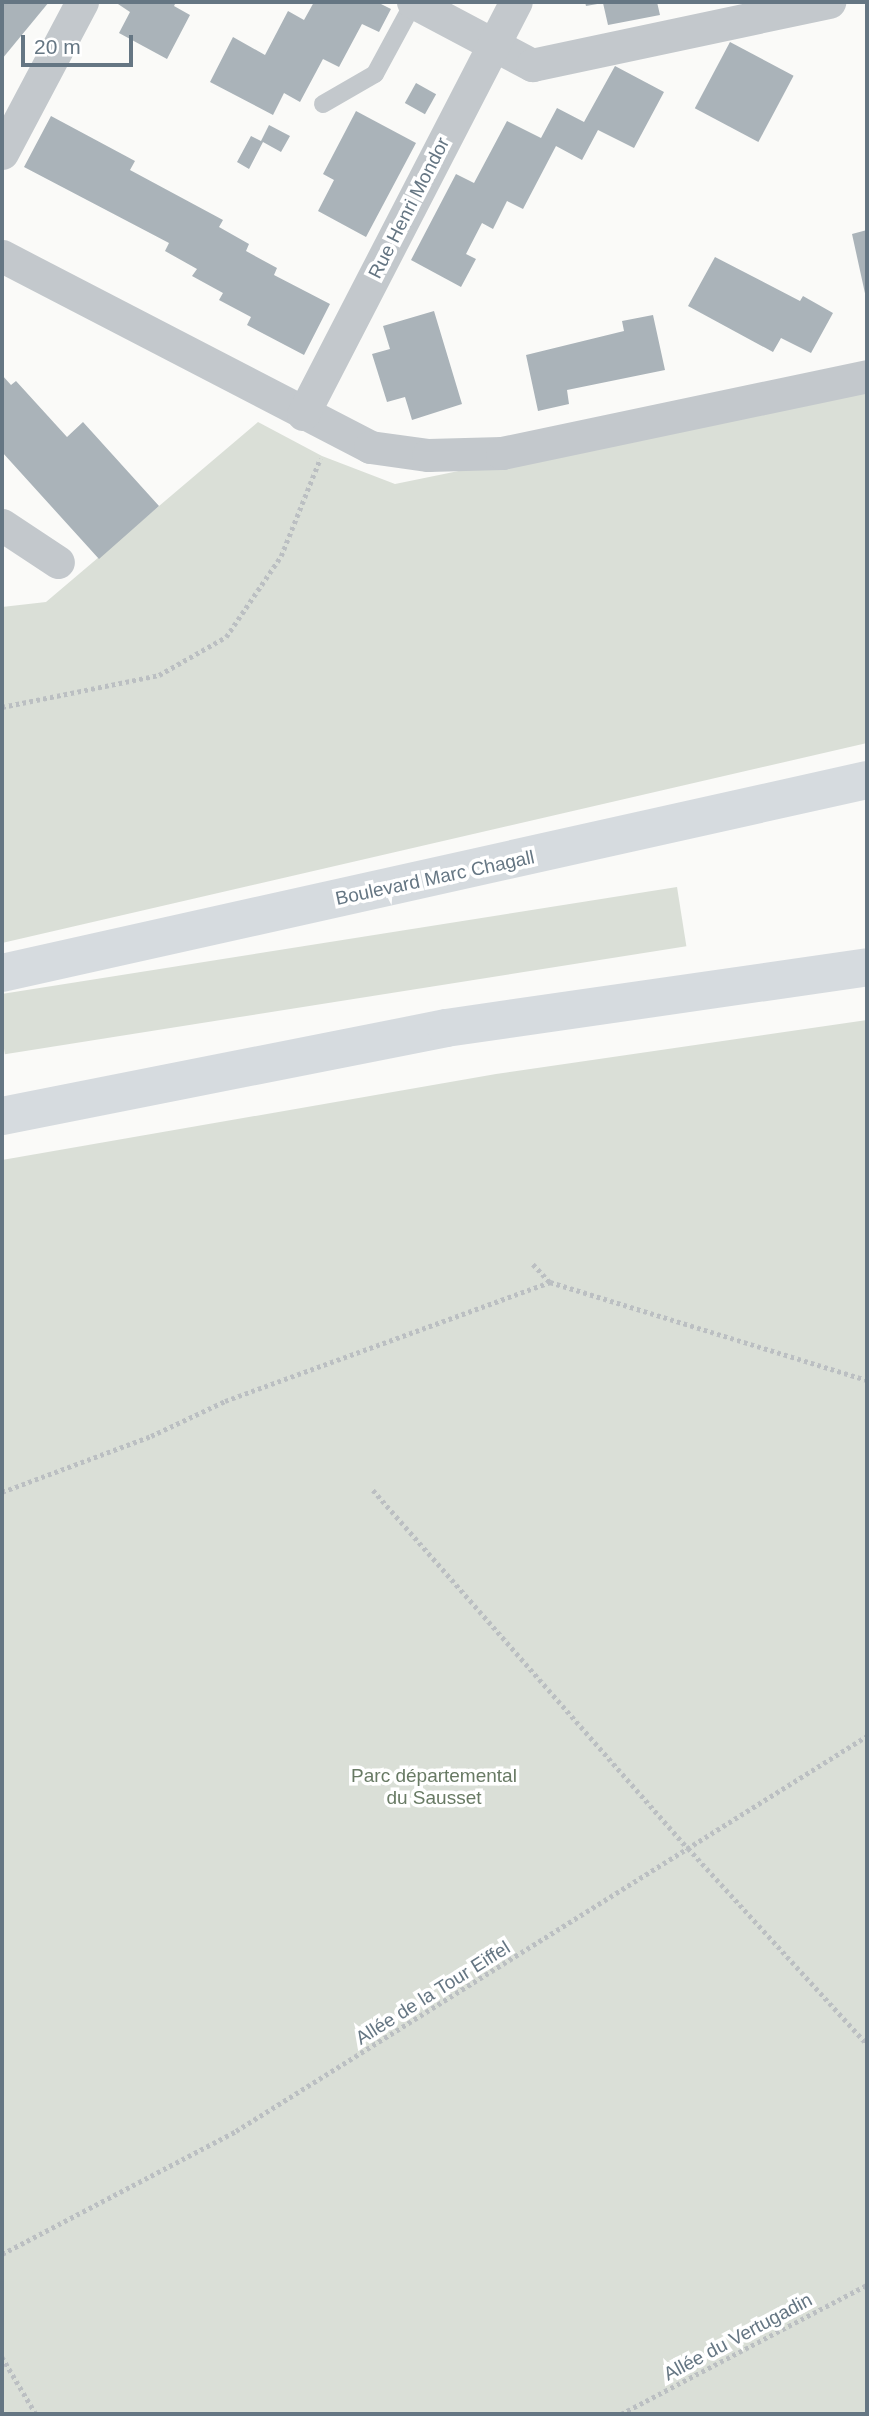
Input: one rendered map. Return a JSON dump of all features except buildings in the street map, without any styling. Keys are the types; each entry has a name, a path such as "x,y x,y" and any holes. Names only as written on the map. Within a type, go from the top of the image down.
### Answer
{"highway":[{"name":"Boulevard Marc Chagall","path":"2,973 867,780"},
{"path":"2,1116 446,1028 867,967"}],"street":[{"path":"2,153 82,2"},
{"path":"414,2 533,65 829,2"},
{"name":"Rue Henri Mondor","path":"318,421 493,45 516,2"},
{"path":"2,256 370,447 428,455 502,453 867,376"},
{"path":"2,525 58,562"}],"lane":[{"path":"323,104 375,74 414,2"}],"path":[{"path":"2,707 159,675 226,637 281,556 318,421"},
{"path":"533,1264 550,1282 867,1380"},
{"path":"2,1492 151,1436 225,1401 550,1282"},
{"path":"373,1490 688,1849 867,2044"},
{"name":"Allée de la Tour Eiffel","path":"2,2254 236,2131 867,1736"},
{"name":"Allée du Vertugadin","path":"621,2414 867,2285"},
{"path":"2,2357 36,2414"}],"green space":[{"path":"867,388 867,743 2,943 2,607 46,602 258,422 322,456 395,484"},
{"path":"677,887 686,946 5,1054 2,994"},
{"name":"Parc départemental du Sausset","path":"867,1020 867,2414 2,2414 2,1160 496,1074"}]}
